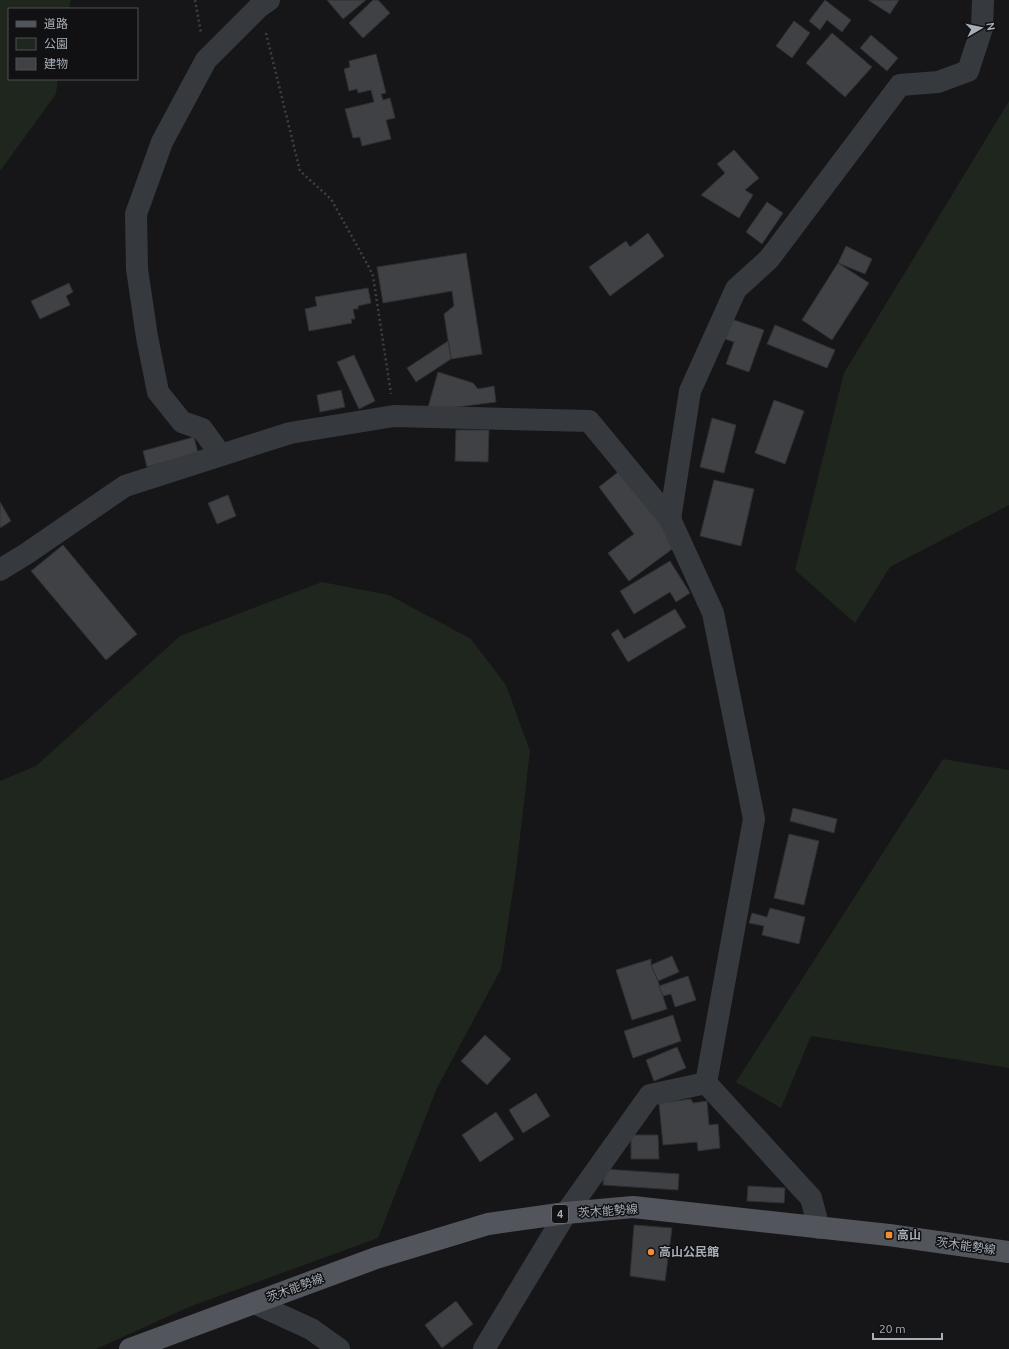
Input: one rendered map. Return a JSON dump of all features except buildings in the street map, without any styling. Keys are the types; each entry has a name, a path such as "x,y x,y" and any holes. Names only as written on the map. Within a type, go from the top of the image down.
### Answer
{"main road":[{"name":"茨木能勢線","path":"130,1349 376,1258 488,1224 566,1213 633,1207 888,1235 1009,1252"}],"street":[{"path":"670,519 690,391 736,289 769,259 900,85 938,82 968,71 982,28 983,0"},
{"path":"221,456 202,429 182,422 158,392 137,269 136,214 162,142 206,60 264,4"},
{"path":"0,570 26,554 125,486 290,433 394,416 589,421 670,519 713,613 754,819 706,1084"},
{"path":"484,1349 566,1213 650,1094 706,1084"},
{"path":"706,1084 811,1198 820,1228"},
{"path":"254,1303 311,1329 339,1349"}],"path":[{"path":"195,0 206,60"},
{"path":"264,4 300,170 331,199 373,276 394,416"}],"green space":[{"path":"0,0 71,0 69,8 8,8 8,80 58,80 56,94 0,171"},
{"path":"1009,101 1009,505 890,567 855,623 795,570 844,373"},
{"path":"322,582 389,595 471,639 506,685 530,751 516,871 501,969 437,1088 378,1238 189,1307 96,1349 0,1349 0,781 36,766 180,636"},
{"path":"943,759 1009,770 1009,1068 811,1036 781,1108 736,1082"}],"place":[{"name":"高山","path":"889,1235"},
{"name":"高山公民館","path":"651,1252"}]}
